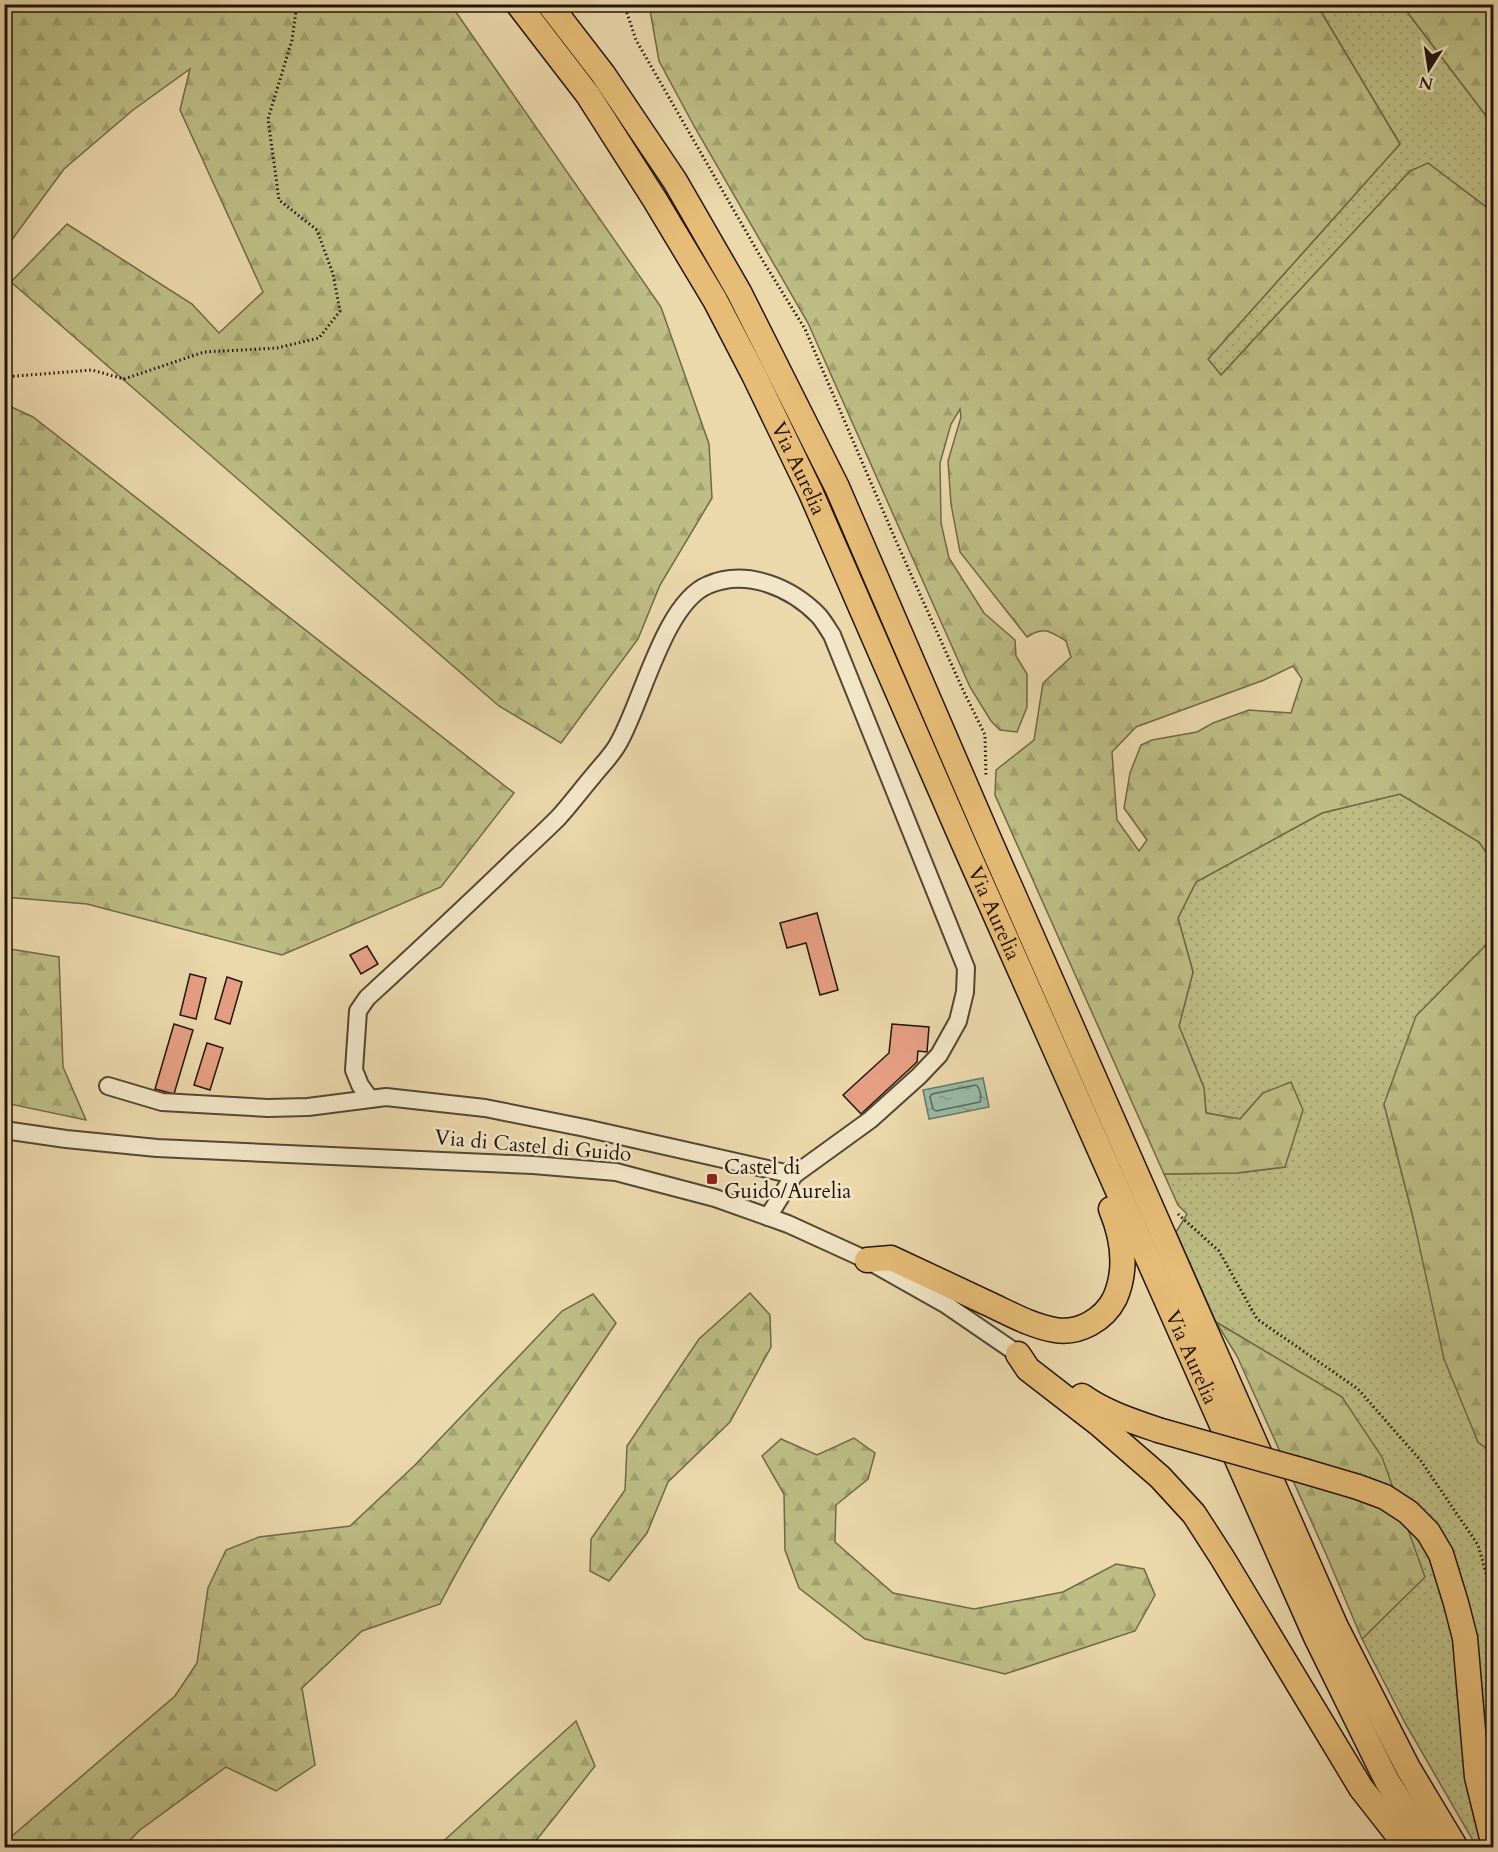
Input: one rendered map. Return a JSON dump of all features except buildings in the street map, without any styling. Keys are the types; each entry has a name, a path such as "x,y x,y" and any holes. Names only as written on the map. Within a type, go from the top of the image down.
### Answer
{"highway":[{"name":"Via Aurelia","path":"518,4 588,95 655,200 715,300 754,375 811,494 1316,1637 1387,1781 1430,1848"},
{"name":"Via Aurelia","path":"549,4 603,74 675,182 739,292 837,487 985,830 1336,1627 1408,1768 1456,1848"},
{"path":"867,1260 891,1258 1031,1324 1057,1331 1079,1329 1096,1320 1111,1306 1118,1291 1123,1249 1119,1228 962,869 963,842"},
{"path":"1018,1354 1036,1362 1090,1402 1125,1418 1158,1430 1358,1487 1385,1497 1408,1512 1428,1532 1441,1554 1465,1638 1477,1777 1494,1846"},
{"path":"1018,1354 1028,1369 1099,1424 1160,1477 1194,1515 1361,1788 1407,1848"}],"street":[{"path":"370,1099 360,1085 354,1070 358,1011 367,998 559,817 604,763 618,745 664,638 686,602 708,585 731,580 747,579 772,585 802,601 820,617 832,635 966,968 966,992 958,1021 939,1055 870,1120 794,1175 768,1217"},
{"path":"108,1086 162,1102 268,1108 308,1107 386,1097 485,1108 794,1175"},
{"name":"Via di Castel di Guido","path":"4,1130 157,1148 522,1164 616,1172 715,1198 788,1224 867,1260 945,1304 1018,1354"}],"path":[{"path":"4,377 92,370 124,379 204,352 278,348 319,338 340,310 333,274 317,230 279,200 268,119 292,40 296,10 304,4"},
{"path":"624,4 636,40 763,261 805,329 896,541 963,690 986,735 986,780"},
{"path":"1174,1205 1179,1216 1219,1251 1257,1319 1358,1389 1422,1461 1478,1545 1492,1594 1494,1634"}],"green space":[{"path":"14,5 451,5 661,307 709,444 712,498 660,585 638,639 561,743 499,706 11,282 67,224 192,304 219,333 263,292 180,110 190,69 133,110 64,169 5,249 4,13"},
{"path":"648,5 1317,5 1400,144 1208,359 1221,375 1410,171 1428,163 1485,206 1493,202 1493,862 1479,842 1400,794 1322,813 1196,882 1178,918 1193,972 1179,1026 1204,1088 1206,1113 1240,1119 1263,1093 1291,1082 1303,1110 1285,1167 1237,1173 1164,1174 995,795 996,770 1034,740 1043,683 1071,657 1066,641 1047,631 1027,637 960,552 951,504 948,461 961,417 960,409 951,424 940,463 941,523 949,558 984,613 1015,640 1016,656 1027,674 1027,707 1017,732 1000,730 991,721 970,687 808,323 659,61","holes":["1293,666 1302,679 1291,713 1249,710 1213,723 1197,732 1152,740 1141,745 1130,773 1124,808 1147,840 1139,851 1117,820 1112,752 1136,727 1264,680"]},
{"path":"1317,5 1402,5 1493,125 1493,202 1485,206 1429,164 1410,171 1221,375 1208,359 1400,144"},
{"path":"1402,5 1493,5 1493,125"},
{"path":"5,404 33,417 514,793 441,887 282,955 87,904 5,897"},
{"path":"1400,794 1479,842 1493,862 1493,959 1485,946 1384,1104 1413,1217 1478,1442 1493,1453 1493,1841 1475,1844 1405,1723 1362,1639 1424,1577 1342,1397 1216,1322 1176,1232 1187,1214 1178,1205 1164,1174 1237,1173 1285,1167 1263,1093 1240,1119 1206,1113 1204,1088 1179,1026 1193,972 1178,918 1196,882 1322,813"},
{"path":"1485,946 1494,959 1493,1453 1478,1442 1444,1359 1413,1217 1384,1104 1416,1016"},
{"path":"4,948 59,957 63,1067 86,1120 5,1103"},
{"path":"750,1293 770,1315 771,1347 730,1422 668,1482 647,1533 609,1581 590,1571 591,1539 625,1490 627,1446 699,1339"},
{"path":"593,1294 616,1323 501,1496 440,1604 362,1631 302,1688 315,1765 276,1791 226,1767 140,1830 123,1847 5,1847 5,1842 175,1696 197,1663 208,1588 226,1550 259,1537 350,1526 414,1466 562,1311"},
{"path":"1216,1322 1342,1397 1382,1457 1425,1577 1362,1639 1237,1356"},
{"path":"854,1438 875,1453 868,1479 836,1505 835,1542 893,1593 974,1609 1063,1592 1116,1564 1144,1569 1155,1595 1135,1631 1005,1674 865,1639 799,1588 785,1550 784,1494 762,1456 781,1439 817,1455"},
{"path":"576,1721 595,1766 531,1847 437,1847"}],"water":[{"path":"983,1078 989,1107 929,1119 923,1090"}],"place":[{"name":"Castel di Guido/Aurelia","path":"712,1179"}]}
